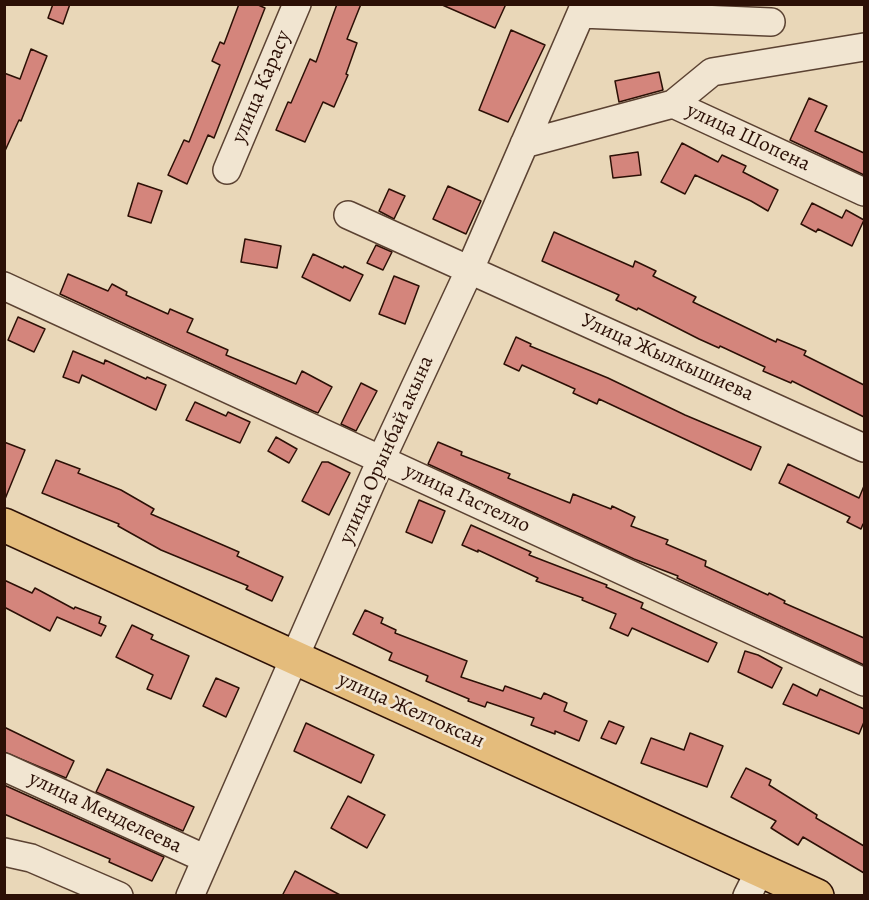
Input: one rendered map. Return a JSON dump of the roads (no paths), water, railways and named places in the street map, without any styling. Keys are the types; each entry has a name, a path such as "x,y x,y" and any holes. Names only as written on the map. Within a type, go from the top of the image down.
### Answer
{"main road":[{"name":"улица Желтоксан","path":"4,525 294,658 753,883 817,896"}],"street":[{"name":"улица Карасу","path":"227,170 297,4"},
{"path":"583,10 771,22"},
{"name":"улица Орынбай акына","path":"190,896 381,460 470,268 583,10"},
{"path":"673,104 712,72 864,47"},
{"name":"улица Шопена","path":"524,144 673,104 864,192"},
{"name":"Улица Жылкышиева","path":"348,214 864,448"},
{"name":"улица Гастелло","path":"4,286 864,682"},
{"name":"улица Менделеева","path":"4,767 206,859"},
{"path":"4,852 31,858 119,896"}]}
